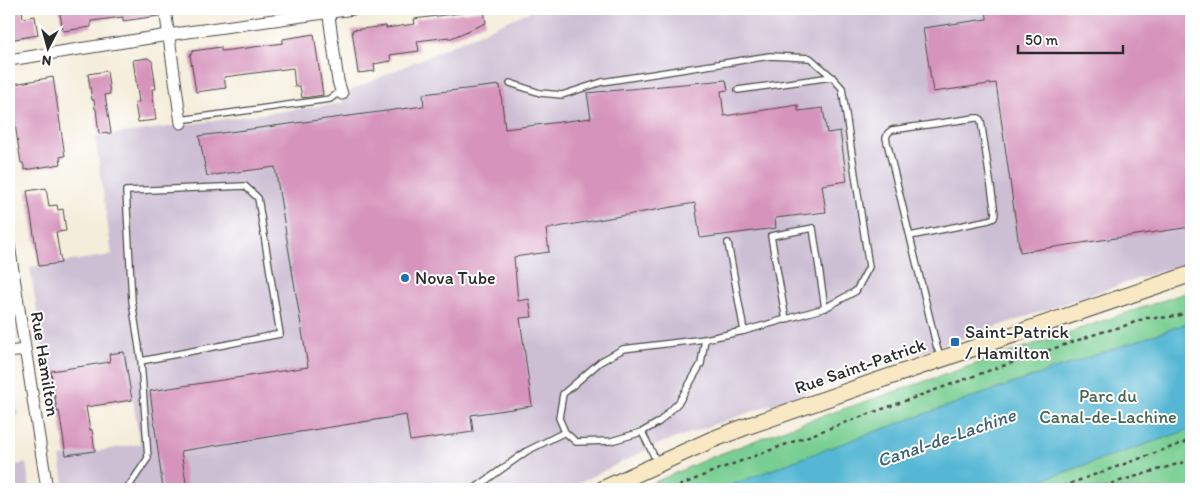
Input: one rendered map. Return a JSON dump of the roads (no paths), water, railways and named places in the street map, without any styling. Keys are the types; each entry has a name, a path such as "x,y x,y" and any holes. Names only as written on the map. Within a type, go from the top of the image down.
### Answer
{"main road":[{"name":"Rue Saint-Patrick","path":"604,489 745,427 1191,274"}],"street":[{"path":"165,9 181,121"},
{"path":"9,60 329,11 354,9"},
{"path":"329,11 338,81 342,92"},
{"name":"Rue Hamilton","path":"9,245 47,489"},
{"path":"9,352 25,350"}],"lane":[{"path":"510,84 540,93 562,95 602,82 770,56 810,58 842,88 869,267 856,291 825,308 744,331 705,339 623,350 600,362 563,394 559,418 565,432 576,442 611,442 642,432 659,422 678,402 701,364 705,339"},
{"path":"738,90 832,77"},
{"path":"181,121 330,99 342,92"},
{"path":"910,236 994,218 995,213 979,118 892,130 886,138 937,348 943,358"},
{"path":"126,489 148,458 141,361 132,301 126,191 245,186 258,198 280,334 141,361"},
{"path":"786,320 771,236 813,228 825,308"},
{"path":"728,243 744,331"},
{"path":"474,489 527,451 565,432"},
{"path":"642,432 658,464"}],"water":[{"name":"Parc du Canal-de-Lachine","path":"1191,322 1191,429 1015,489 721,489 907,420"}],"place":[{"name":"Nova Tube","path":"405,278"},
{"name":"Saint-Patrick / Hamilton","path":"955,342"}],"water label":[{"name":"Canal-de-Lachine","path":"946,437"}]}
